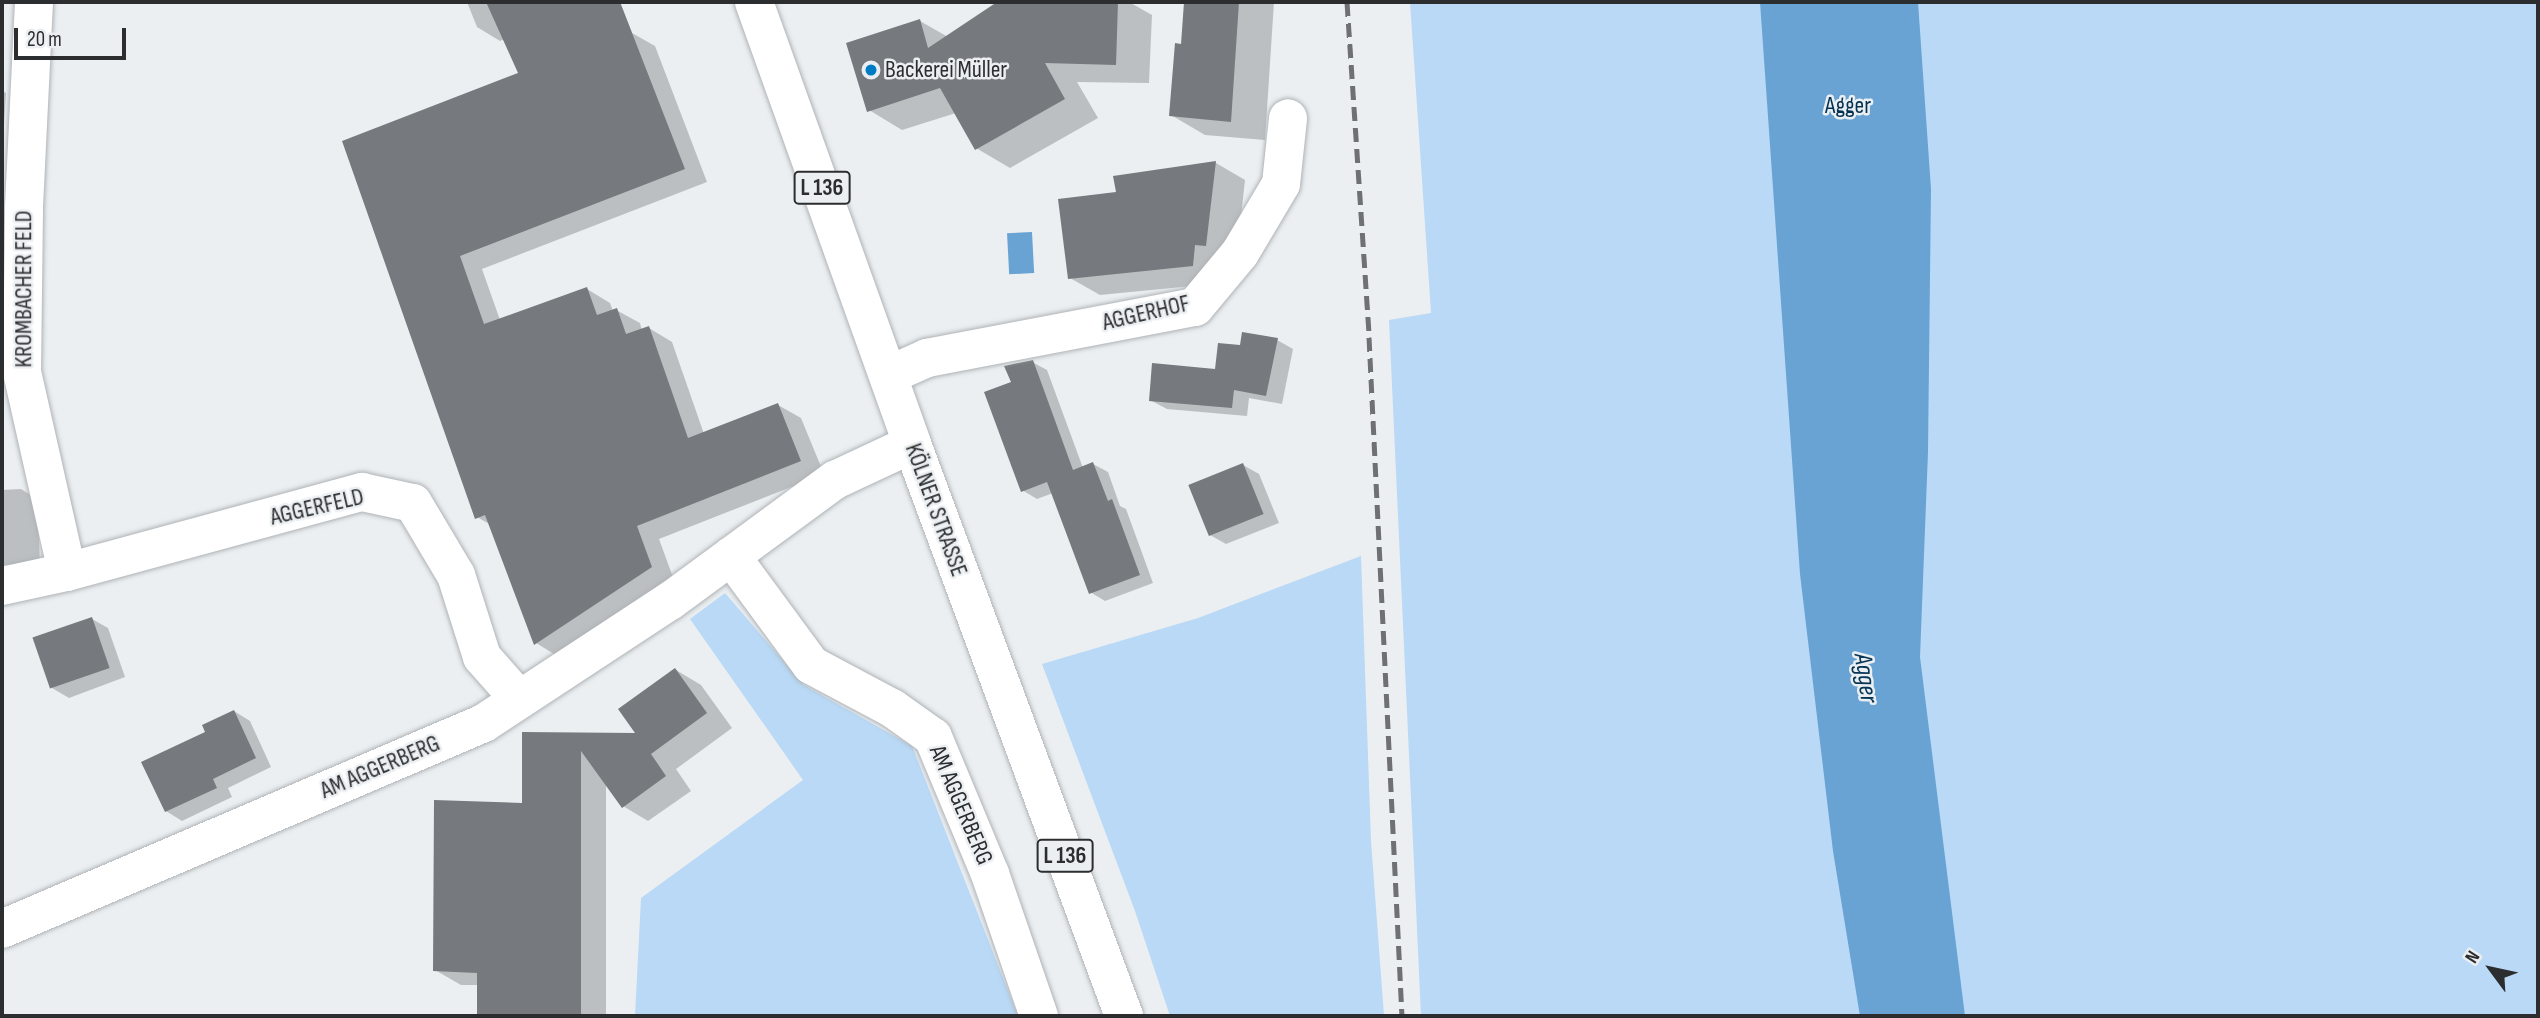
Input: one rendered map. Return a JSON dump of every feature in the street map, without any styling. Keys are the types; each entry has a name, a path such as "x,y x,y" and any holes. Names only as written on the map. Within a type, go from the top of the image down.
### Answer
{"street":[{"name":"KROMBACHER FELD","path":"34,2 24,210 22,372 67,572"},
{"name":"KÖLNER STRASSE","path":"754,2 912,444 1124,1016"},
{"name":"AGGERHOF","path":"889,375 928,358 1195,307 1240,253 1281,184 1288,117"},
{"name":"AM AGGERBERG","path":"2,929 484,723 670,601 835,480 912,444"},
{"name":"AGGERFELD","path":"2,586 67,572 362,492 413,502 456,575 482,657 519,699"},
{"name":"AM AGGERBERG","path":"731,556 811,665 892,708 933,737 990,874 1039,1016"}],"green space":[{"path":"1410,2 2538,2 2538,1016 1421,1016 1389,320 1431,313"},
{"path":"1361,556 1371,841 1384,1016 1170,1016 1135,911 1042,664 1198,618"},
{"path":"725,593 804,685 912,746 1018,1016 635,1016 641,898 803,780 690,619"}],"water":[{"name":"Agger","path":"1760,2 1918,2 1931,189 1928,452 1920,657 1965,1016 1860,1016 1833,851 1800,574"},
{"path":"1032,232 1034,273 1009,274 1007,233"}],"building":[{"path":"486,2 620,2 685,169 460,256 484,324 587,287 597,315 617,308 626,334 649,326 688,438 778,403 801,461 637,526 652,567 534,645 485,515 475,519 342,141 518,73"},
{"path":"997,2 1118,2 1116,65 1045,63 1065,99 975,150 940,88 867,112 846,43 920,19 928,48"},
{"path":"1184,2 1239,2 1231,122 1169,116 1175,43 1181,44"},
{"path":"1216,161 1206,246 1195,245 1193,266 1068,279 1058,199 1116,192 1113,176"},
{"path":"1242,332 1278,338 1266,396 1234,390 1232,408 1149,401 1152,363 1215,369 1218,343 1240,345"},
{"path":"1033,360 1073,470 1093,462 1108,501 1112,499 1140,575 1089,594 1047,482 1021,492 984,392 1011,382 1004,366"},
{"path":"1243,463 1264,514 1209,536 1188,485"},
{"path":"92,617 110,668 50,689 32,638"},
{"path":"675,668 707,713 651,754 666,776 622,808 581,751 581,1016 477,1016 477,973 433,971 434,800 522,803 522,732 635,733 618,709"},
{"path":"234,710 256,758 213,779 217,788 165,812 141,762 205,732 202,725"}],"railway":[{"path":"1347,2 1369,337 1402,1016"}],"place":[{"name":"Backerei Müller","path":"871,70"}]}
